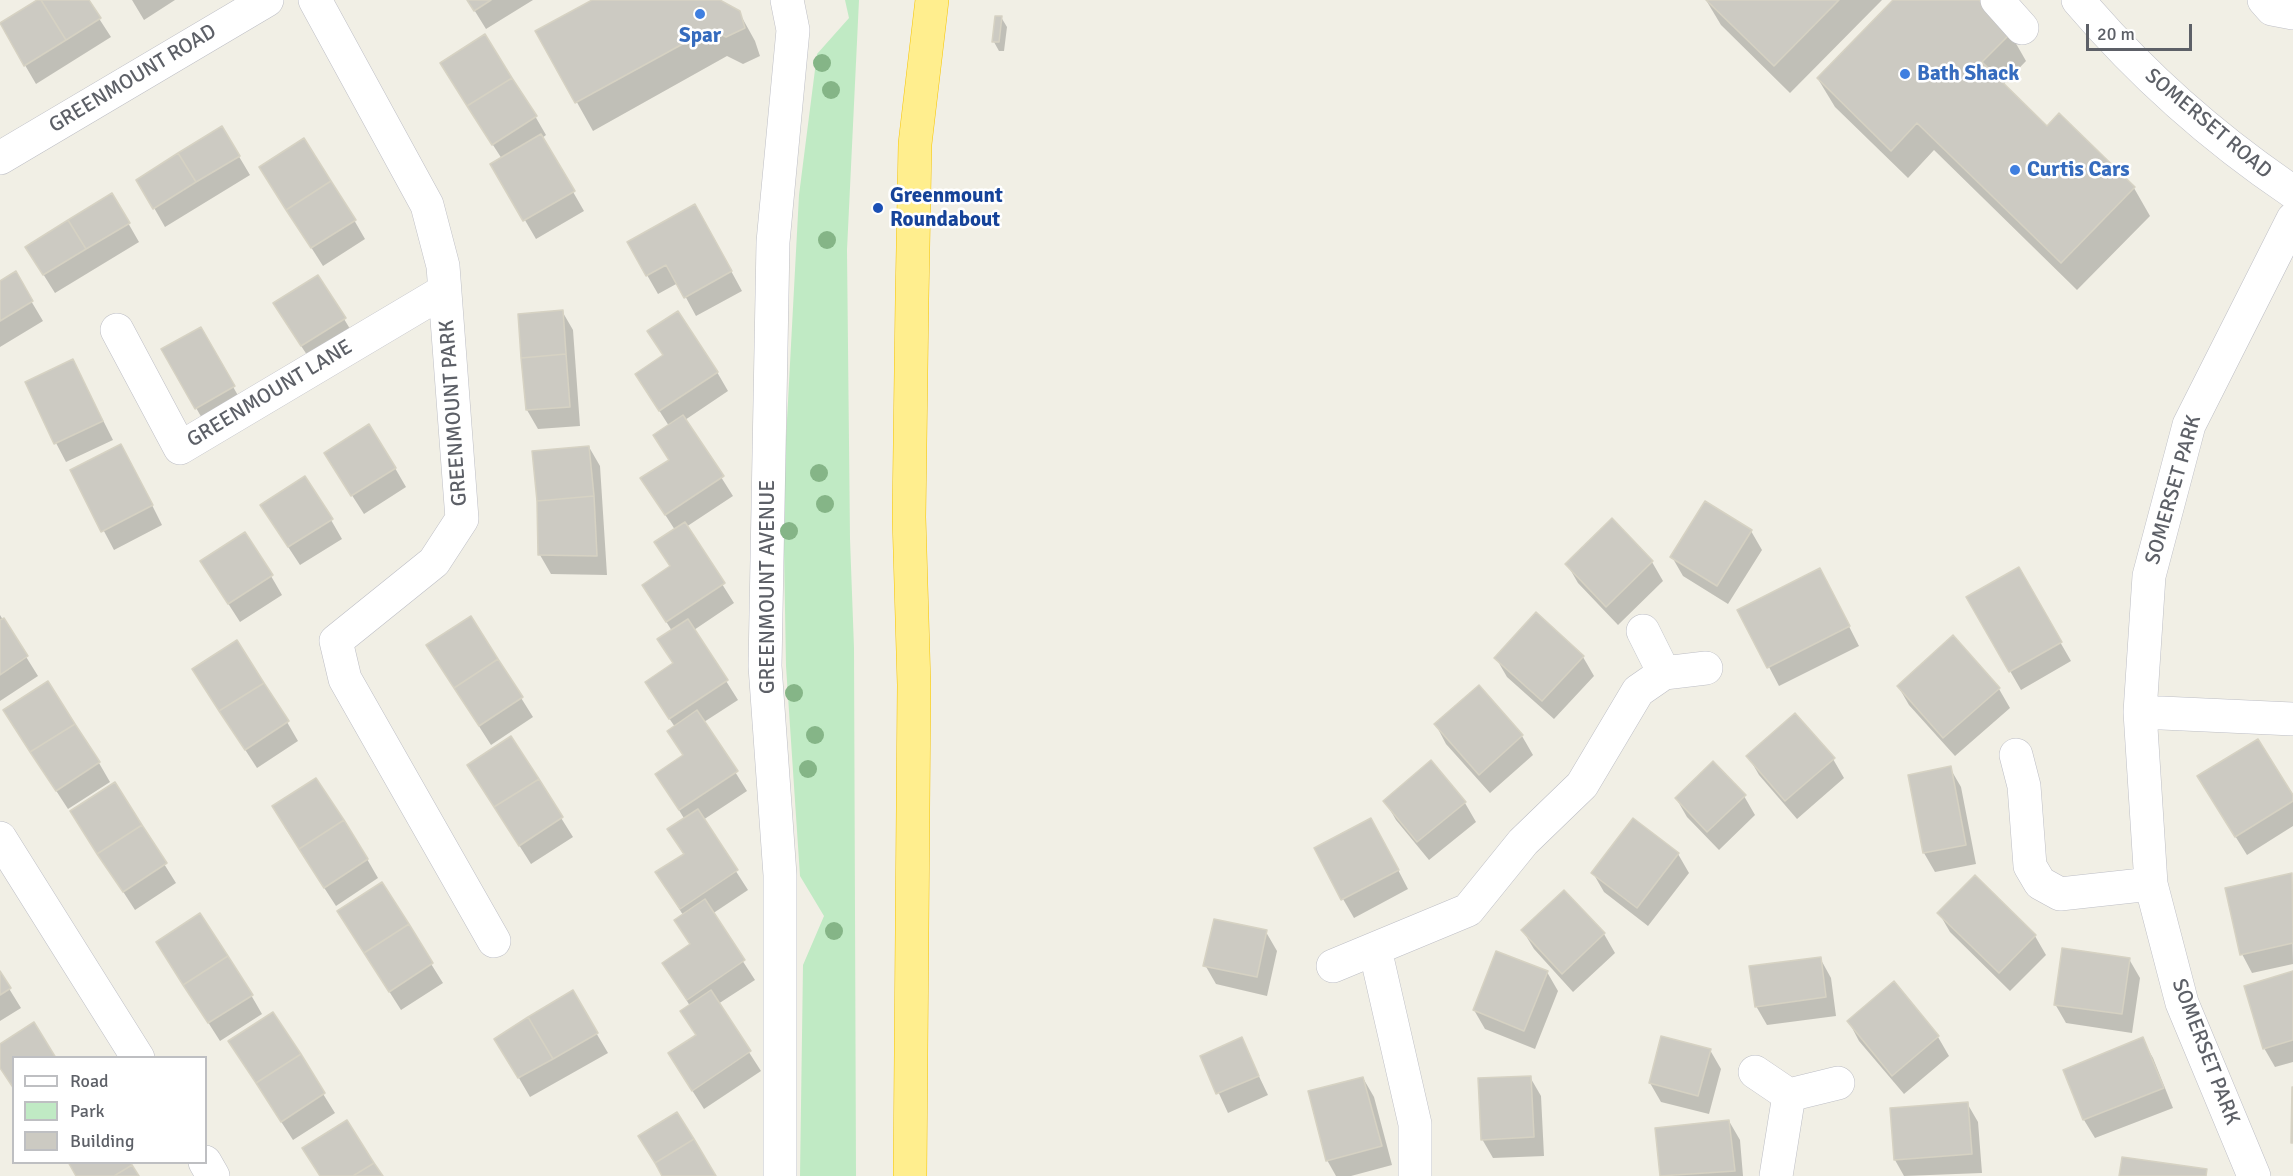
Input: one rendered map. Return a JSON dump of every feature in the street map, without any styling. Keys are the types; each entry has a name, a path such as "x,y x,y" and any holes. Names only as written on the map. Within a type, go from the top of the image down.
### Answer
{"highway":[{"path":"910,1176 914,697 909,517 912,299 915,144 932,0"}],"street":[{"name":"GREENMOUNT ROAD","path":"0,158 267,0"},
{"name":"GREENMOUNT PARK","path":"315,0 427,205 443,266 462,519 434,562 336,641 345,679 494,941"},
{"name":"GREENMOUNT AVENUE","path":"780,1176 780,875 765,666 773,242 793,30 787,0"},
{"path":"1997,0 2022,28"},
{"name":"SOMERSET ROAD","path":"2078,0 2120,50 2242,157 2293,192"},
{"path":"2264,0 2272,9 2293,13"},
{"name":"SOMERSET PARK","path":"2254,1176 2182,1003 2151,884 2140,712 2149,576 2190,425 2293,219"},
{"name":"GREENMOUNT LANE","path":"117,330 180,448 444,291"},
{"path":"1643,632 1664,673"},
{"path":"1333,966 1468,910 1523,842 1582,785 1638,691 1664,673 1706,668"},
{"path":"2140,712 2293,719"},
{"path":"2016,755 2024,786 2030,866 2040,883 2060,894 2151,884"},
{"path":"0,838 137,1056"},
{"path":"1375,950 1415,1124 1415,1176"},
{"path":"1755,1072 1789,1095 1838,1083"},
{"path":"1776,1176 1789,1095"}],"green space":[{"path":"845,0 859,0 847,250 850,539 854,648 856,1176 800,1176 803,965 824,916 800,876 786,666 783,495 799,195 817,54 849,18"}],"building":[{"path":"37,0 41,0 66,40 24,66 0,23"},
{"path":"41,0 89,0 101,18 66,40"},
{"path":"467,0 491,0 474,11"},
{"path":"592,0 720,0 740,11 745,28 726,37 710,29 575,103 535,31"},
{"path":"1706,0 1839,0 1774,66"},
{"path":"1893,0 1979,0 2012,32 1982,62 2047,126 2059,113 2135,187 2061,263 1917,123 1891,151 1817,78"},
{"path":"995,16 1002,16 999,42 992,42"},
{"path":"485,34 512,78 467,106 440,63"},
{"path":"512,78 537,116 492,145 467,106"},
{"path":"222,126 240,156 196,182 178,153"},
{"path":"541,134 575,191 523,221 490,164"},
{"path":"304,138 331,181 286,210 259,167"},
{"path":"178,153 196,182 153,209 136,180"},
{"path":"331,181 356,220 311,248 286,210"},
{"path":"112,193 130,223 86,249 68,220"},
{"path":"695,204 732,271 684,298 666,265 646,276 627,242"},
{"path":"68,220 86,249 43,275 25,247"},
{"path":"16,271 33,301 0,321 0,281"},
{"path":"318,275 346,318 301,346 273,303"},
{"path":"563,310 566,354 521,358 518,314"},
{"path":"678,311 718,372 659,411 635,374 663,355 647,331"},
{"path":"201,327 235,386 195,409 161,349"},
{"path":"566,354 570,407 526,410 521,358"},
{"path":"73,359 103,421 54,444 25,382"},
{"path":"683,415 724,476 665,515 640,478 669,460 653,435"},
{"path":"369,424 396,468 351,496 324,453"},
{"path":"121,444 153,505 101,532 70,470"},
{"path":"589,446 594,496 537,501 532,451"},
{"path":"305,476 333,519 288,547 260,505"},
{"path":"594,496 597,556 538,555 537,501"},
{"path":"1705,501 1752,530 1717,586 1670,557"},
{"path":"1612,518 1653,561 1606,607 1565,564"},
{"path":"685,522 725,583 666,622 642,585 670,566 654,542"},
{"path":"245,532 273,575 228,604 200,561"},
{"path":"2019,567 2062,642 2009,672 1966,597"},
{"path":"1820,568 1850,626 1767,668 1737,610"},
{"path":"1536,612 1584,656 1542,701 1494,658"},
{"path":"471,616 498,659 454,688 426,645"},
{"path":"4,618 28,656 0,675 0,620"},
{"path":"688,619 728,680 669,719 645,682 673,663 657,639"},
{"path":"1953,635 2000,688 1943,738 1897,686"},
{"path":"237,640 264,683 219,711 192,669"},
{"path":"498,659 523,697 479,726 454,688"},
{"path":"48,681 75,724 30,752 3,710"},
{"path":"264,683 289,721 245,750 219,711"},
{"path":"1479,685 1523,735 1479,775 1434,724"},
{"path":"697,710 738,771 679,810 655,774 683,755 667,731"},
{"path":"1795,713 1835,758 1785,801 1746,756"},
{"path":"75,724 100,762 56,791 30,752"},
{"path":"511,736 539,779 494,807 467,765"},
{"path":"2258,739 2293,795 2293,801 2235,837 2197,776"},
{"path":"1431,760 1466,802 1417,842 1383,801"},
{"path":"1713,761 1746,795 1707,832 1675,798"},
{"path":"1951,766 1966,845 1923,853 1908,775"},
{"path":"316,778 344,820 299,849 272,806"},
{"path":"539,779 563,817 519,846 494,807"},
{"path":"115,782 142,825 97,854 70,811"},
{"path":"698,809 738,870 680,909 655,872 684,854 667,829"},
{"path":"1371,818 1399,870 1341,900 1314,848"},
{"path":"1633,818 1679,853 1637,908 1591,873"},
{"path":"344,820 368,859 324,888 299,849"},
{"path":"142,825 167,863 123,892 97,854"},
{"path":"2292,873 2293,943 2240,955 2225,888"},
{"path":"1975,875 2036,935 1999,973 1937,913"},
{"path":"382,882 409,924 364,953 337,911"},
{"path":"1564,890 1605,933 1562,974 1521,930"},
{"path":"705,899 745,960 687,1000 662,963 690,944 674,920"},
{"path":"200,913 228,956 183,985 156,942"},
{"path":"1214,919 1267,930 1257,977 1203,966"},
{"path":"409,924 433,963 389,992 364,953"},
{"path":"2062,948 2130,958 2122,1014 2054,1005"},
{"path":"1496,951 1548,971 1524,1031 1473,1010"},
{"path":"228,956 253,995 208,1023 183,985"},
{"path":"1821,957 1826,997 1755,1007 1749,966"},
{"path":"0,971 11,988 0,995"},
{"path":"2293,971 2293,1040 2263,1049 2244,986"},
{"path":"1894,981 1939,1036 1892,1076 1847,1021"},
{"path":"573,990 598,1033 553,1059 528,1017"},
{"path":"711,990 751,1051 692,1091 668,1053 696,1035 680,1011"},
{"path":"273,1012 301,1054 256,1083 228,1041"},
{"path":"528,1017 553,1059 518,1078 494,1039"},
{"path":"34,1022 55,1056 12,1056 12,1086 0,1068 0,1044"},
{"path":"1661,1036 1711,1049 1698,1096 1649,1083"},
{"path":"1242,1037 1259,1076 1216,1094 1200,1056"},
{"path":"2143,1037 2164,1088 2083,1120 2063,1070"},
{"path":"301,1054 325,1093 281,1122 256,1083"},
{"path":"1531,1076 1534,1137 1481,1140 1478,1078"},
{"path":"1363,1077 1382,1146 1326,1161 1308,1091"},
{"path":"2292,1087 2293,1143 2291,1143"},
{"path":"1968,1102 1972,1154 1894,1160 1890,1108"},
{"path":"677,1112 694,1139 655,1163 638,1136"},
{"path":"347,1120 374,1163 353,1176 320,1176 302,1148"},
{"path":"1729,1120 1735,1171 1660,1176 1655,1128"},
{"path":"694,1139 716,1176 662,1176 655,1163"},
{"path":"2122,1157 2207,1169 2206,1176 2119,1176"},
{"path":"374,1163 383,1176 353,1176"},
{"path":"69,1164 132,1165 114,1176 76,1176"},
{"path":"132,1165 139,1176 114,1176"}],"place":[{"name":"Spar","path":"700,14"},
{"name":"Bath Shack","path":"1905,74"},
{"name":"Curtis Cars","path":"2015,170"},
{"name":"Greenmount Roundabout","path":"878,208"}]}
